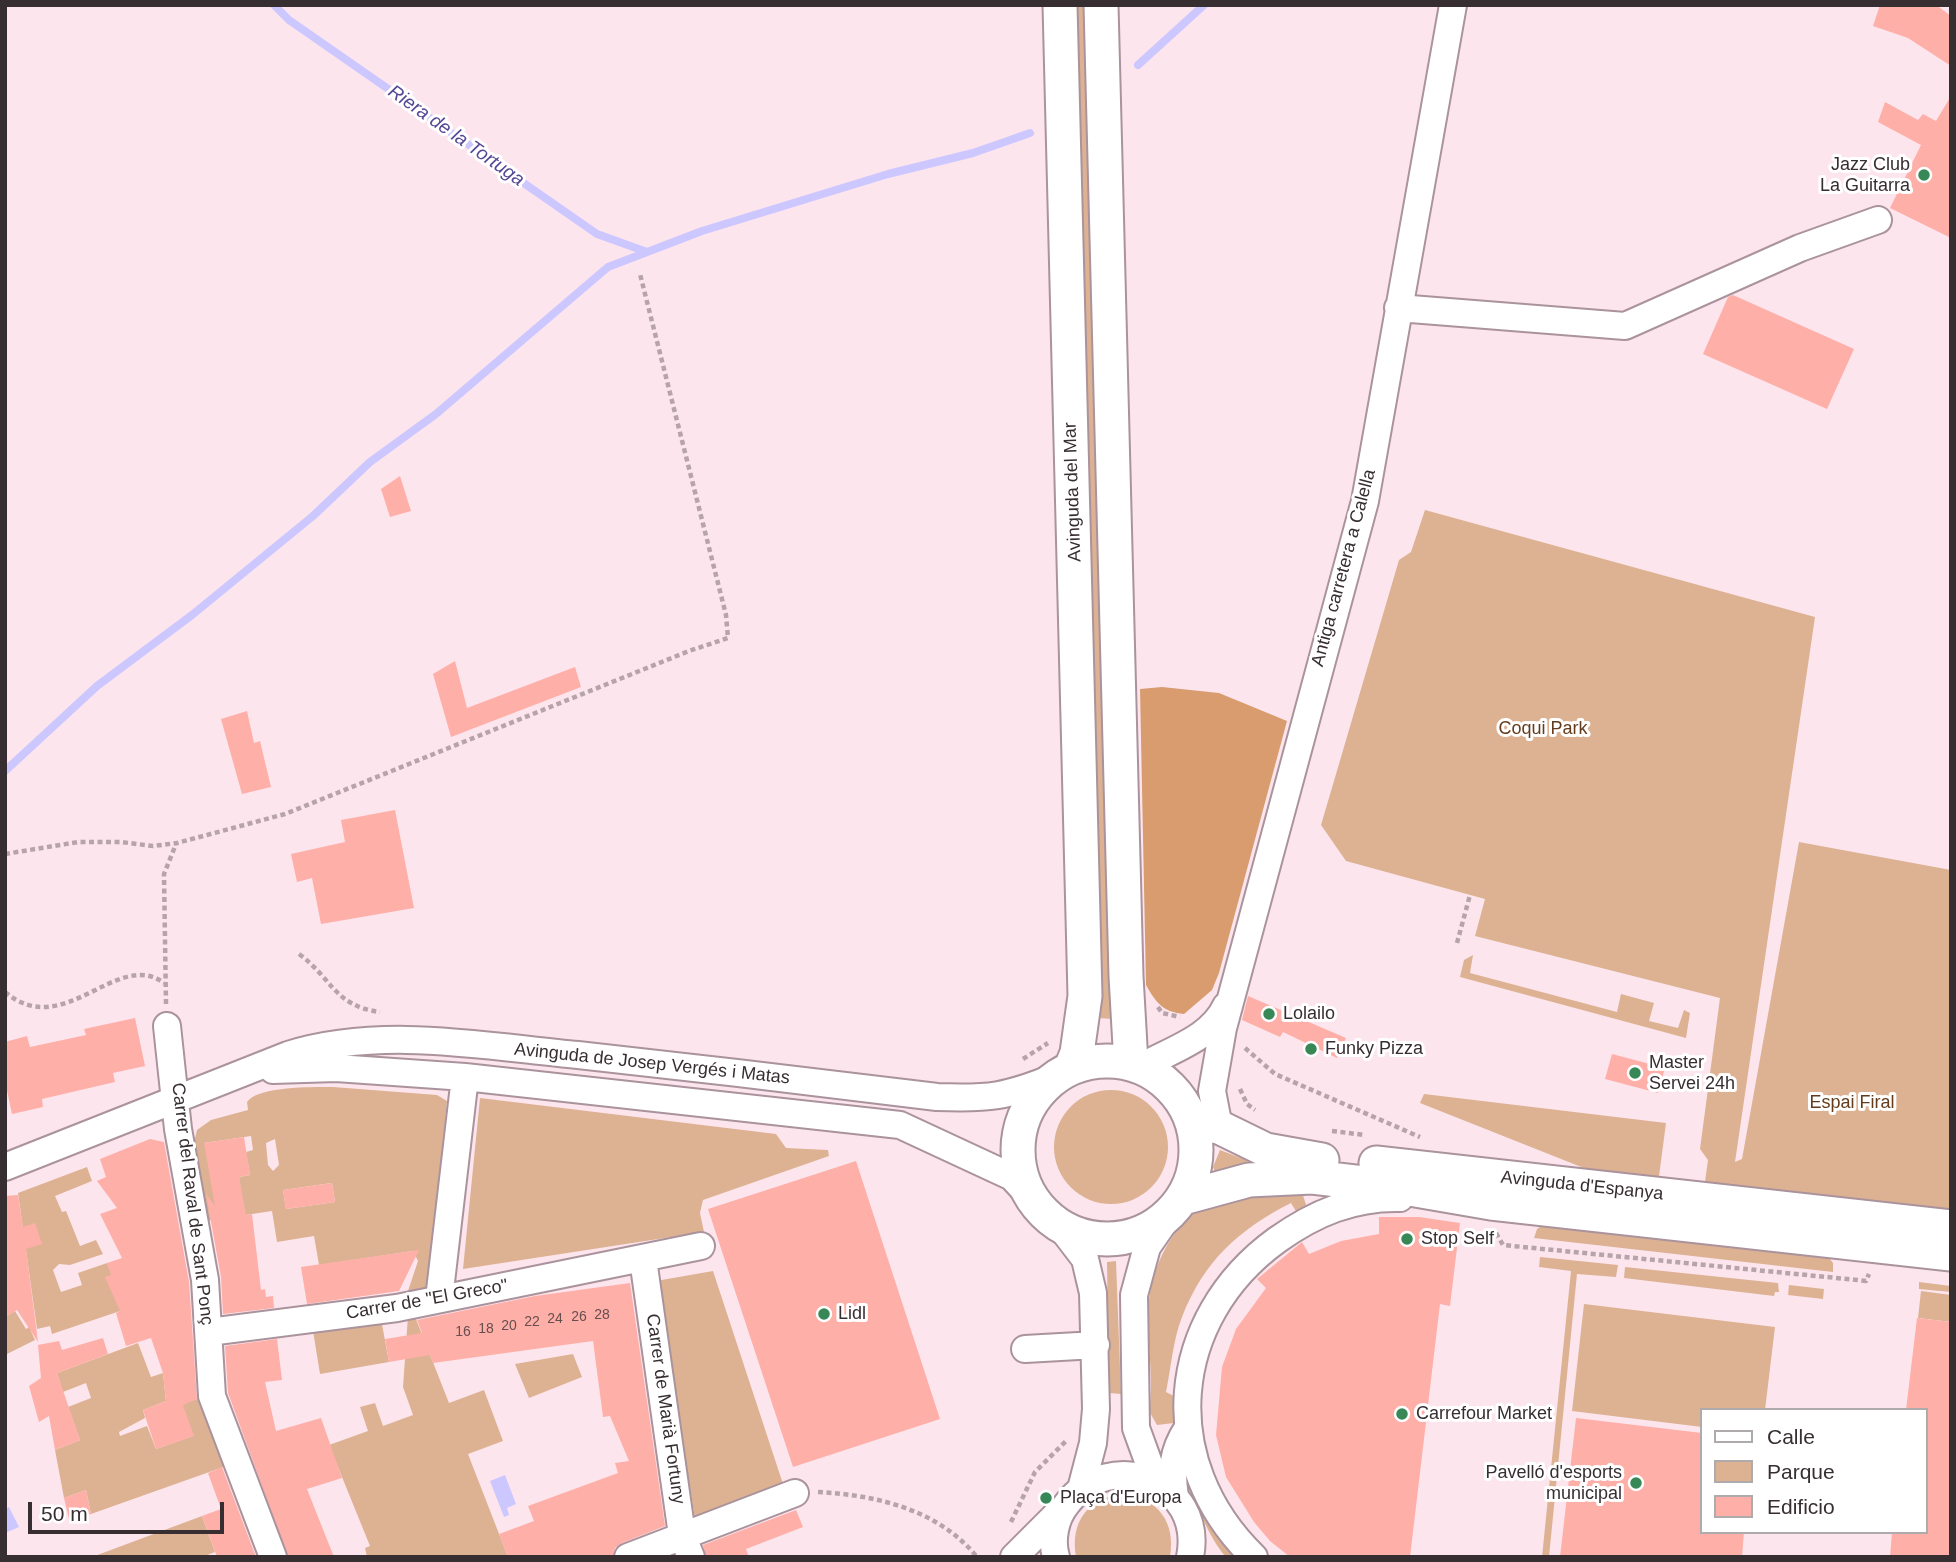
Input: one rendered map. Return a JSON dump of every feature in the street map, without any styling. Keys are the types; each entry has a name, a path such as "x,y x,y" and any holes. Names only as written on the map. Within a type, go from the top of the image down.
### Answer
{"main road":[{"name":"Avinguda del Mar","path":"1060,5 1085,979 1083,1020 1077,1053 1063,1073"},
{"path":"1101,5 1126,976 1136,1066"},
{"path":"1094,1062 1136,1066 1169,1086 1201,1123 1195,1161 1176,1206 1147,1230 1119,1239 1088,1237 1059,1225 1035,1202 1020,1169 1019,1133 1033,1099 1063,1073 1094,1062"},
{"name":"Avinguda d'Espanya","path":"1201,1123 1266,1150 1303,1158 1353,1161 1951,1227"},
{"name":"Avinguda d'Espanya","path":"1176,1206 1229,1183 1283,1176 1380,1184 1446,1197 1951,1254"}],"street":[{"name":"Antiga carretera a Calella","path":"1201,1123 1212,1091 1229,1001 1365,501 1453,5"},
{"path":"1398,308 1625,326 1800,248 1878,220"},
{"name":"Antiga carretera a Calella","path":"1136,1066 1206,1032 1220,1019 1229,1001"},
{"name":"Carrer del Raval de Sant Ponç","path":"167,1026 177,1099 178,1129 205,1280 212,1396 273,1557"},
{"name":"Avinguda de Josep Vergés i Matas","path":"5,1167 323,1044 364,1040 474,1045 937,1097 982,1099 1014,1094 1063,1073"},
{"name":"Avinguda de Josep Vergés i Matas","path":"250,1072 336,1068 465,1077 900,1125 1012,1177 1035,1202"},
{"path":"439,1299 465,1077"},
{"name":"Avinguda d'Espanya","path":"1254,1557 1226,1523 1198,1474 1187,1429 1188,1400 1196,1348 1210,1311 1254,1257 1314,1216 1347,1203 1368,1199 1446,1197"},
{"path":"1176,1206 1147,1247 1138,1269 1134,1295 1136,1428 1190,1544 1205,1557"},
{"path":"1059,1225 1084,1259 1093,1293 1096,1409 1093,1443 1081,1489"},
{"name":"Carrer de \"El Greco\"","path":"209,1332 397,1308 701,1246"},
{"name":"Carrer de Marià Fortuny","path":"643,1259 687,1546"},
{"path":"1025,1349 1096,1345"},
{"name":"Avinguda d'Espanya","path":"1166,1490 1174,1453 1187,1429"},
{"path":"1014,1557 1081,1489 1108,1475 1128,1474 1166,1490"},
{"path":"628,1557 687,1546 795,1493"},
{"path":"1056,1557 1054,1531 1062,1510"}],"path":[{"path":"5,854 78,842 121,842 153,846 177,843 285,814 689,651 728,638 726,615 640,274"},
{"path":"167,1026 164,874 177,843"},
{"path":"1457,943 1470,895"},
{"path":"5,992 23,1004 44,1008 72,1002 138,974 155,976 165,984"},
{"path":"1009,1530 1035,1472 1058,1450 1070,1432"},
{"path":"795,1493 840,1494 927,1515 955,1532 977,1557"}],"green space":[{"path":"1076,5 1091,5 1114,1019 1096,1018"},
{"name":"Coqui Park","path":"1425,510 1815,617 1735,1162 1742,1159 1799,842 1951,870 1951,1216 1704,1189 1708,1160 1700,1149 1720,998 1475,936 1485,899 1346,861 1321,825 1399,560 1411,552"},
{"path":"1473,955 1470,973 1617,1012 1621,994 1654,1003 1649,1021 1678,1028 1684,1010 1690,1013 1686,1038 1460,977 1464,960"},
{"path":"333,1087 437,1095 447,1101 430,1289 406,1297 418,1261 413,1251 319,1265 314,1236 277,1242 272,1211 206,1221 194,1142 197,1130 211,1120 248,1110 247,1102 262,1093 287,1088","holes":["251,1136 253,1150 246,1152 250,1175 239,1177 241,1191 204,1143","275,1139 279,1165 273,1171 268,1165 266,1143","332,1183 335,1202 286,1209 283,1190"]},
{"path":"1111,1090 1133,1094 1152,1106 1164,1125 1168,1147 1164,1169 1152,1188 1133,1200 1111,1204 1089,1200 1070,1188 1058,1169 1054,1147 1058,1125 1070,1106 1089,1094"},
{"path":"1424,1094 1666,1123 1658,1184 1609,1178 1420,1103"},
{"path":"480,1098 776,1134 786,1148 828,1150 829,1156 703,1200 700,1213 704,1232 463,1269"},
{"path":"1220,1150 1248,1163 1245,1167 1215,1172 1213,1167"},
{"path":"87,1167 92,1181 55,1196 62,1212 66,1211 80,1246 96,1240 103,1254 70,1265 59,1264 53,1270 61,1292 82,1285 78,1273 107,1263 126,1309 52,1334 50,1326 37,1329 18,1193"},
{"path":"1302,1192 1307,1208 1297,1213 1291,1203 1255,1224 1225,1249 1201,1279 1179,1326 1166,1392 1176,1397 1180,1407 1174,1423 1157,1425 1149,1411 1149,1299 1160,1259 1170,1240 1198,1210 1216,1200 1245,1193"},
{"path":"1544,1224 1826,1254 1833,1263 1833,1272 1534,1238 1537,1229"},
{"path":"1540,1257 1618,1265 1616,1277 1577,1274 1549,1557 1542,1557 1571,1271 1539,1267"},
{"path":"1116,1261 1121,1394 1109,1393 1107,1262"},
{"path":"1625,1267 1778,1283 1779,1292 1775,1292 1774,1296 1624,1278"},
{"path":"713,1271 783,1484 695,1519 656,1281"},
{"path":"1919,1282 1951,1286 1951,1292 1919,1289"},
{"path":"1789,1285 1824,1289 1823,1299 1788,1295"},
{"path":"1921,1291 1951,1295 1951,1322 1918,1318"},
{"path":"1584,1304 1775,1327 1765,1408 1700,1408 1700,1427 1572,1411"},
{"path":"15,1311 26,1329 29,1327 35,1340 5,1355 5,1317"},
{"path":"414,1314 449,1403 484,1390 503,1441 468,1454 508,1557 367,1557 365,1548 370,1546 329,1445 368,1431 360,1407 375,1403 383,1426 413,1415 403,1387 408,1316"},
{"path":"381,1319 389,1362 320,1374 313,1331"},
{"path":"138,1343 151,1377 163,1373 166,1401 143,1410 145,1418 119,1432 120,1436 147,1426 156,1449 193,1436 175,1407 205,1396 229,1465 91,1514 86,1490 64,1498 55,1450 80,1440 68,1407 91,1398 86,1383 63,1392 57,1373"},
{"path":"573,1354 582,1377 529,1398 515,1364"},
{"path":"1187,1460 1239,1557 1226,1557 1208,1530 1184,1482"},
{"name":"Plaça d'Europa","path":"1124,1493 1146,1501 1162,1514 1170,1533 1170,1557 1076,1557 1076,1533 1084,1513 1100,1500"},
{"path":"202,1516 215,1552 202,1557 92,1557"}],"shaded area":[{"path":"1162,687 1219,693 1287,721 1219,973 1212,990 1184,1014 1161,1006 1146,985 1140,689"},
{"path":"505,1475 516,1504 507,1508 509,1515 504,1517 490,1481"},
{"path":"9,1507 19,1527 5,1533 5,1509"}],"building":[{"path":"1880,5 1936,5 1951,16 1951,66 1908,38 1873,26"},
{"path":"1951,96 1951,238 1890,208 1921,145 1878,122 1885,102 1918,120 1923,114 1936,121"},
{"path":"1733,295 1854,349 1827,409 1703,354 1728,297"},
{"path":"400,476 411,511 390,517 381,489"},
{"path":"455,661 467,708 575,667 581,687 451,737 433,674"},
{"path":"247,711 254,743 260,741 271,787 242,794 221,719"},
{"path":"395,810 414,908 321,924 312,878 297,882 291,854 345,842 341,820"},
{"path":"1248,996 1346,1038 1337,1058 1283,1032 1280,1037 1242,1020"},
{"path":"135,1018 145,1066 113,1073 115,1082 42,1099 43,1107 12,1114 5,1081 5,1042 27,1036 30,1047 86,1035 84,1029"},
{"name":"Master Servei 24h","path":"1612,1054 1665,1068 1658,1093 1605,1079"},
{"path":"244,1137 250,1175 239,1177 246,1215 252,1214 261,1290 265,1289 266,1297 273,1296 274,1308 223,1314 221,1277 206,1194 215,1206 204,1143"},
{"path":"150,1139 164,1142 189,1282 197,1399 183,1405 194,1436 156,1449 143,1410 166,1401 163,1373 151,1338 126,1346 116,1313 120,1311 105,1277 111,1275 107,1263 122,1258 100,1214 117,1208 97,1181 106,1177 100,1159"},
{"name":"Lidl","path":"856,1161 940,1419 793,1467 708,1209"},
{"path":"332,1183 335,1202 286,1209 283,1190"},
{"path":"18,1195 23,1227 35,1223 42,1244 26,1249 38,1342 17,1310 5,1317 5,1196"},
{"path":"1379,1217 1419,1217 1460,1223 1450,1306 1440,1304 1410,1557 1290,1557 1270,1541 1254,1522 1226,1477 1216,1435 1222,1367 1236,1329 1266,1288 1257,1279 1302,1242 1309,1254 1341,1241 1379,1234"},
{"path":"419,1250 399,1291 307,1304 301,1267"},
{"path":"630,1283 665,1526 622,1543 615,1548 613,1557 508,1557 499,1534 534,1521 528,1506 618,1473 615,1463 629,1461 610,1416 603,1417 593,1341 433,1363 430,1355 389,1362 385,1339 422,1333 417,1320 535,1296"},
{"path":"1917,1318 1951,1322 1951,1557 1890,1557 1892,1534 1928,1534 1928,1408 1906,1408"},
{"path":"103,1338 108,1354 57,1373 80,1440 55,1450 49,1416 39,1422 29,1386 41,1378 38,1345 59,1341 62,1350"},
{"path":"277,1339 282,1380 265,1382 276,1431 321,1418 342,1478 307,1489 334,1557 288,1557 228,1393 225,1346"},
{"name":"Pavelló d'esports municipal","path":"1576,1418 1700,1433 1700,1534 1744,1534 1742,1557 1560,1557"},
{"path":"222,1467 256,1557 217,1557 202,1516 221,1509 208,1473"},
{"path":"86,1490 91,1514 69,1519 64,1498"},
{"path":"796,1510 803,1527 746,1549 749,1557 706,1557 703,1545"}],"waterway":[{"name":"Riera de la Tortuga","path":"274,5 289,20 597,234 647,252"},
{"path":"1138,65 1204,5"},
{"path":"5,771 97,686 192,615 313,516 370,462 436,414 608,267 702,231 888,174 973,153 1030,133"}],"place":[{"name":"Jazz Club La Guitarra","path":"1924,175"},
{"name":"Lolailo","path":"1269,1014"},
{"name":"Funky Pizza","path":"1311,1049"},
{"name":"Master Servei 24h","path":"1635,1073"},
{"name":"Stop Self","path":"1407,1239"},
{"name":"Lidl","path":"824,1314"},
{"name":"Carrefour Market","path":"1402,1414"},
{"name":"Pavelló d'esports municipal","path":"1636,1483"},
{"name":"Plaça d'Europa","path":"1046,1498"}],"park label":[{"name":"Espai Firal","path":"1852,1103"}]}
